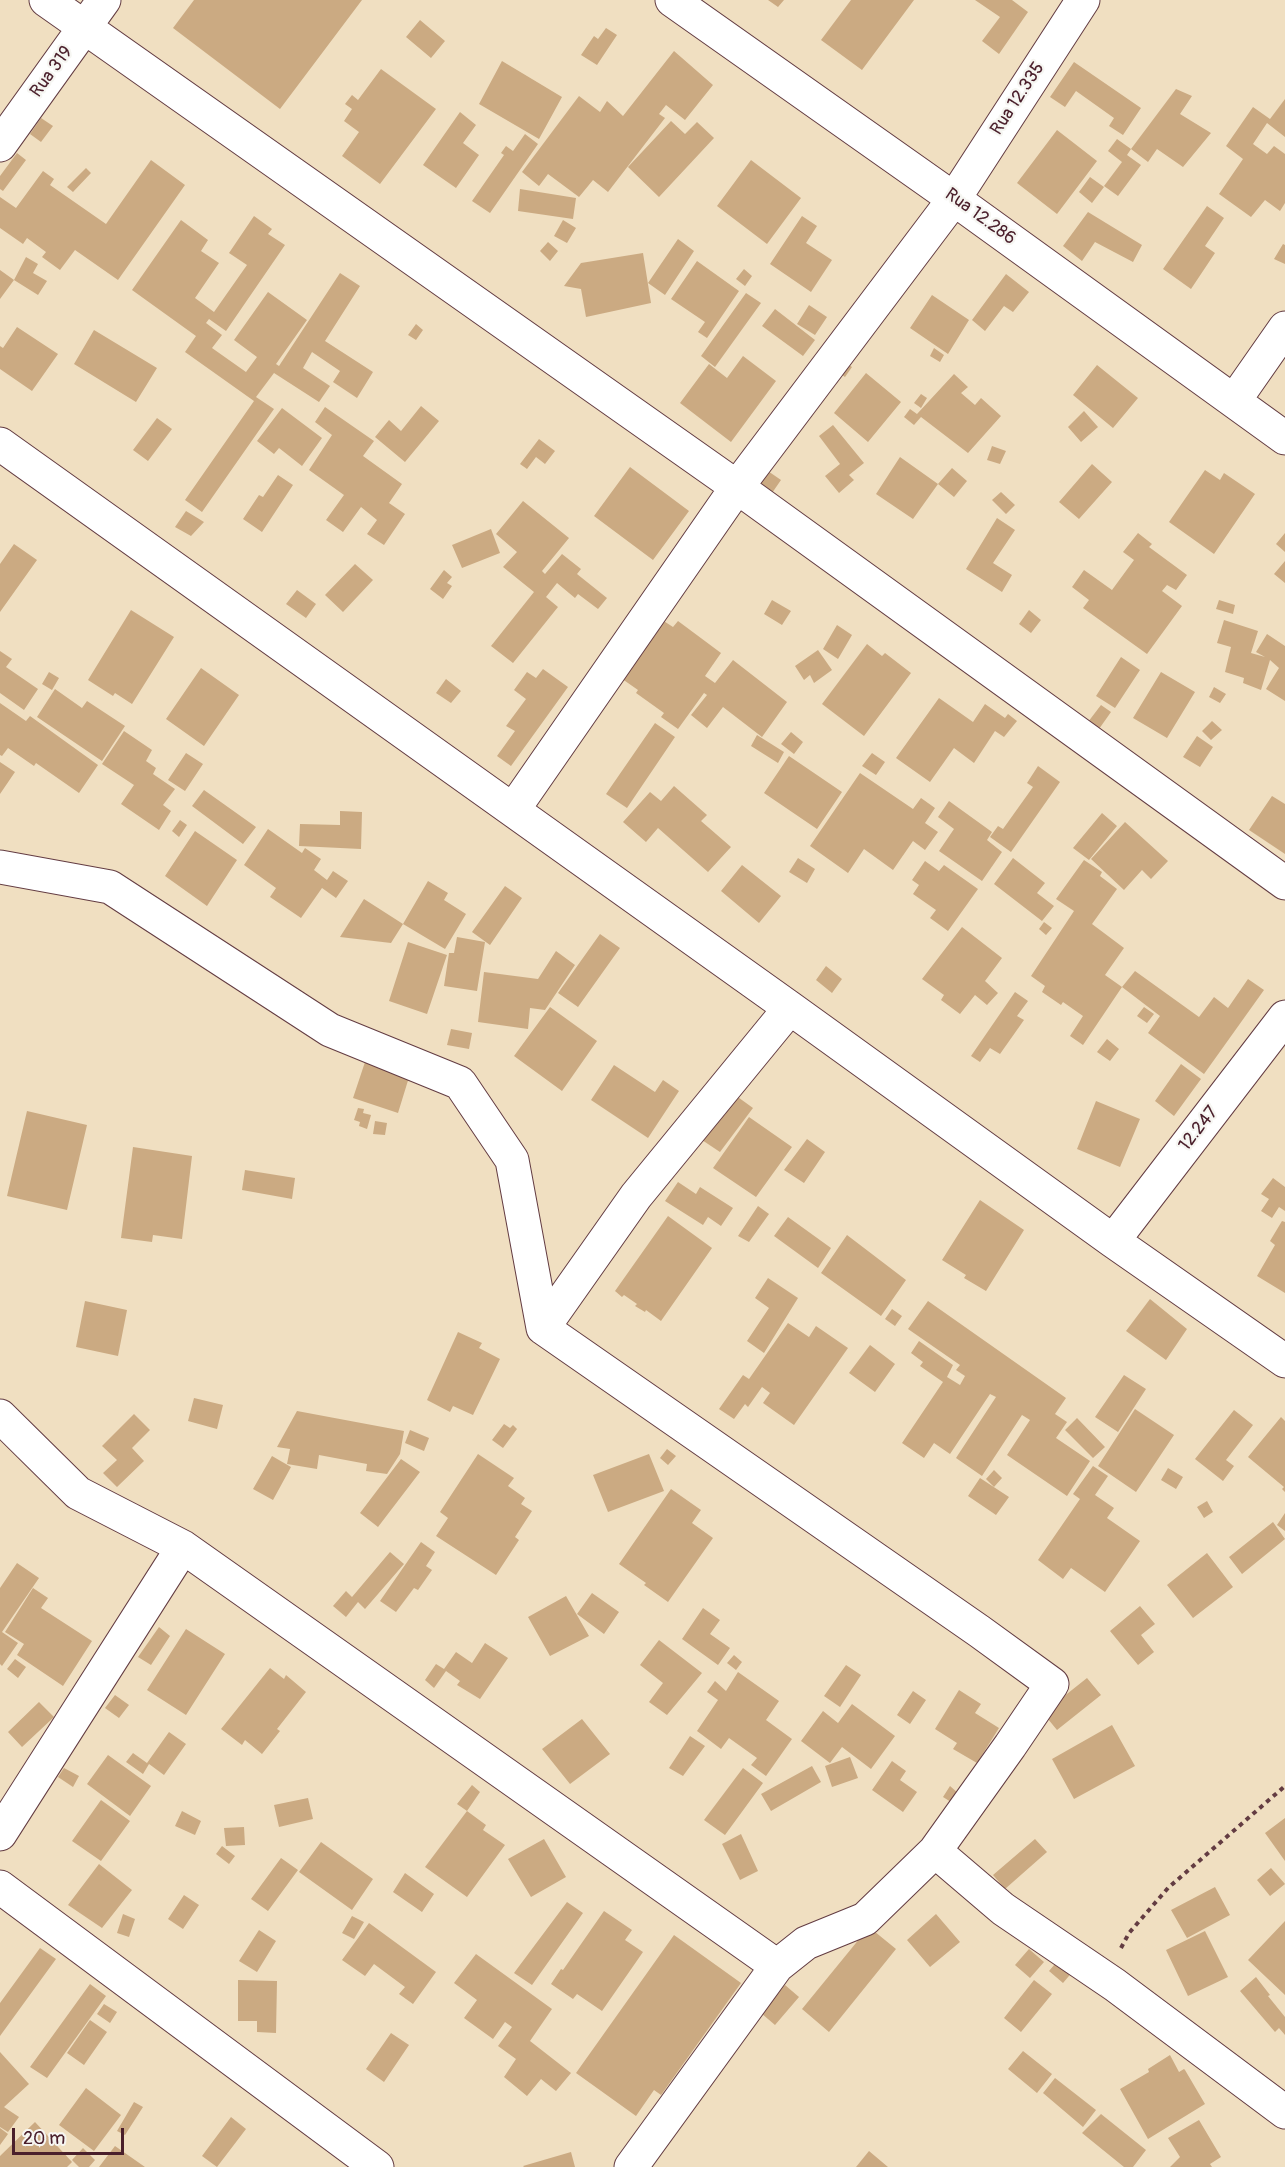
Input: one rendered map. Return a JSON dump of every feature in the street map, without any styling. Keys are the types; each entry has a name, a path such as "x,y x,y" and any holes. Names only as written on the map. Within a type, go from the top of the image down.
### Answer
{"street":[{"path":"46,0 737,488 1285,883"},
{"name":"Rua 319","path":"0,145 104,0"},
{"name":"Rua 12.286","path":"672,0 954,199 1285,438"},
{"name":"Rua 12.335","path":"513,810 737,488 954,199 1083,0"},
{"path":"1234,401 1285,328"},
{"path":"0,444 1113,1241 1285,1361"},
{"path":"0,867 110,887 330,1030 460,1083 512,1160 543,1328 1052,1684 935,1851 864,1919 806,1943 777,1966 631,2167"},
{"path":"543,1328 636,1196 790,1008"},
{"name":"12.247","path":"1113,1241 1285,1017"},
{"path":"0,1416 78,1493 183,1547 777,1966"},
{"path":"0,1834 183,1547"},
{"path":"935,1851 1003,1909 1104,1977 1285,2112"},
{"path":"0,1887 377,2167"}],"path":[{"path":"1104,1977 1129,1933 1168,1888 1285,1786"}],"building":[{"path":"194,0 362,0 280,109 173,28"},
{"path":"768,0 784,0 778,7"},
{"path":"851,0 914,0 862,70 821,40"},
{"path":"975,0 1012,0 1028,12 999,54 982,41 1000,17"},
{"path":"420,20 445,41 431,58 406,37"},
{"path":"606,28 617,35 597,65 581,55 594,36 598,39"},
{"path":"674,51 713,85 685,120 666,105 659,114 665,118 608,192 593,180 579,197 548,174 539,186 522,172 579,96 600,112 607,101 623,116"},
{"path":"502,61 562,97 539,139 479,104"},
{"path":"1074,62 1141,108 1123,135 1109,126 1114,118 1076,91 1065,107 1050,97"},
{"path":"381,69 436,109 380,184 342,156 359,132 344,121 352,109 345,104 352,95 358,100"},
{"path":"1176,89 1192,96 1180,114 1211,133 1183,167 1157,149 1148,162 1131,149"},
{"path":"1285,99 1285,137 1267,123 1253,144 1267,154 1274,146 1285,154 1285,203 1280,211 1265,200 1251,217 1219,194 1243,159 1226,146 1253,107 1270,119"},
{"path":"460,112 476,125 463,143 479,155 456,188 423,165"},
{"path":"41,118 53,126 41,142 30,134"},
{"path":"671,121 685,134 697,122 714,138 659,197 628,167"},
{"path":"1057,130 1097,161 1057,214 1017,183"},
{"path":"525,134 538,144 490,213 472,201 504,155 501,153 506,146 513,151"},
{"path":"1117,139 1131,149 1127,155 1141,165 1118,196 1104,186 1122,162 1108,151"},
{"path":"17,153 26,160 3,191 0,189 0,176"},
{"path":"151,160 185,185 118,280 75,250 60,270 42,257 46,252 27,238 23,244 0,228 0,197 16,208 43,171 54,179 50,185 106,224"},
{"path":"751,160 801,198 767,244 717,206"},
{"path":"86,168 91,173 73,192 67,187"},
{"path":"1090,177 1104,187 1092,203 1079,192"},
{"path":"520,189 576,198 573,219 518,211"},
{"path":"1207,206 1224,218 1205,246 1215,253 1191,289 1163,269"},
{"path":"1088,212 1142,245 1133,262 1095,242 1082,261 1063,246"},
{"path":"254,216 272,229 268,234 285,245 226,331 209,319 206,323 222,335 212,348 246,372 257,357 234,340 268,292 307,320 276,364 279,366 340,273 360,286 325,341 373,372 357,398 333,382 340,371 312,352 303,368 330,386 319,402 274,373 256,397 274,409 202,512 185,500 254,401 185,352 196,336 132,290 181,220 208,240 201,251 219,263 195,298 214,312 247,265 229,253"},
{"path":"802,216 817,226 806,243 832,260 811,292 770,264"},
{"path":"563,220 576,228 567,243 554,236"},
{"path":"678,239 694,251 665,295 648,283"},
{"path":"548,242 558,251 550,261 540,251"},
{"path":"1283,244 1285,245 1285,264 1274,259"},
{"path":"643,253 651,303 586,317 581,289 564,286 581,263"},
{"path":"26,257 38,264 33,273 47,281 38,295 14,280"},
{"path":"697,261 739,291 707,338 698,332 705,322 671,299"},
{"path":"744,269 752,276 745,286 736,279"},
{"path":"0,270 14,280 0,299"},
{"path":"1006,274 1029,292 1013,312 1004,306 985,331 972,320"},
{"path":"746,293 761,303 715,367 701,356"},
{"path":"932,295 969,320 948,354 910,328"},
{"path":"809,305 827,317 815,335 797,324"},
{"path":"775,309 815,340 803,356 762,326"},
{"path":"416,324 423,330 416,340 408,335"},
{"path":"17,327 58,354 32,391 0,369 0,346 3,348"},
{"path":"94,330 157,368 136,402 74,364"},
{"path":"934,348 944,355 940,362 930,356"},
{"path":"743,356 776,381 731,442 680,403 709,364 727,378"},
{"path":"842,360 852,367 845,377 835,370"},
{"path":"1097,365 1138,398 1113,428 1073,395"},
{"path":"866,373 901,402 868,442 834,413"},
{"path":"954,374 968,387 961,393 975,405 981,398 1001,416 968,453 921,417 914,425 904,417 910,409 917,414"},
{"path":"921,394 927,398 921,408 914,403"},
{"path":"421,406 439,421 405,462 375,437 389,420 401,431"},
{"path":"325,407 374,441 363,456 402,484 389,503 405,514 384,545 367,534 377,520 361,507 343,532 326,520 344,495 309,470 332,435 315,422"},
{"path":"282,408 322,438 302,466 279,448 274,454 257,441"},
{"path":"1084,411 1098,427 1081,442 1068,427"},
{"path":"157,418 172,429 148,461 133,450"},
{"path":"833,425 864,463 849,475 854,480 839,493 825,476 840,464 819,436"},
{"path":"539,439 555,451 545,464 536,457 527,469 520,464"},
{"path":"992,446 1006,451 1000,464 987,460"},
{"path":"900,457 938,484 913,519 876,494"},
{"path":"1092,464 1112,482 1079,519 1059,502"},
{"path":"630,467 689,511 653,560 594,516"},
{"path":"952,468 967,481 954,497 938,484"},
{"path":"765,469 781,480 772,493 757,482"},
{"path":"1205,470 1220,480 1224,473 1255,494 1214,554 1169,522"},
{"path":"278,475 293,485 262,532 243,519 259,495 263,497"},
{"path":"1001,492 1015,505 1006,514 992,500"},
{"path":"523,501 569,538 542,571 545,574 562,554 581,569 577,574 607,598 598,609 578,594 575,598 557,583 546,597 558,607 513,663 491,646 534,592 503,567 517,552 496,534"},
{"path":"186,511 204,522 191,536 175,527"},
{"path":"997,518 1015,530 993,563 1012,575 1002,592 966,569"},
{"path":"491,529 500,553 462,568 452,545"},
{"path":"1138,533 1152,544 1149,547 1187,575 1176,590 1167,585 1162,591 1182,606 1147,654 1083,608 1089,600 1072,587 1084,570 1112,590 1134,560 1123,552"},
{"path":"1285,533 1285,552 1276,544"},
{"path":"14,544 37,560 0,612 0,564"},
{"path":"1285,561 1285,583 1274,574"},
{"path":"355,564 373,580 343,612 325,595"},
{"path":"444,570 452,577 447,583 452,586 443,599 430,589"},
{"path":"297,590 316,604 306,618 286,604"},
{"path":"772,600 791,611 782,625 764,614"},
{"path":"1219,600 1235,605 1233,614 1216,609"},
{"path":"131,610 174,637 132,704 115,693 113,696 88,680"},
{"path":"1029,610 1041,620 1031,633 1019,624"},
{"path":"659,618 673,627 678,621 721,653 705,676 715,683 733,660 787,702 762,737 723,707 707,728 691,715 707,695 704,693 678,729 661,717 664,713 636,693 638,690 618,676"},
{"path":"1224,620 1258,631 1251,653 1265,657 1256,652 1267,634 1285,646 1285,701 1266,689 1279,668 1270,660 1261,690 1243,683 1244,678 1225,672 1231,647 1217,643"},
{"path":"837,625 852,635 838,659 823,649"},
{"path":"867,644 882,656 885,653 911,673 864,736 822,704"},
{"path":"818,650 832,670 814,683 810,675 804,680 795,666"},
{"path":"0,651 12,659 6,667 38,689 24,710 0,693"},
{"path":"1121,657 1140,670 1115,708 1096,696"},
{"path":"201,668 239,695 204,746 166,719"},
{"path":"543,669 568,687 511,766 497,756 515,731 506,726 526,699 514,690 527,672 536,678"},
{"path":"49,672 59,678 52,690 42,684"},
{"path":"1161,672 1195,692 1167,738 1133,718"},
{"path":"446,679 461,691 451,703 436,693"},
{"path":"1214,687 1226,694 1220,703 1209,697"},
{"path":"55,689 82,708 87,701 125,726 102,761 37,717"},
{"path":"939,698 973,722 985,704 1005,718 1008,714 1017,721 1004,737 995,731 974,763 954,748 930,782 896,758"},
{"path":"0,703 26,721 30,716 98,765 79,793 36,763 34,766 8,748 2,756 0,755"},
{"path":"1101,705 1111,712 1099,729 1088,722"},
{"path":"1212,721 1222,730 1211,740 1202,731"},
{"path":"655,723 675,737 627,808 606,794"},
{"path":"124,731 152,750 146,761 156,768 153,774 175,789 163,805 171,811 159,830 121,804 134,785 102,764"},
{"path":"791,732 803,742 794,754 781,744"},
{"path":"757,735 784,752 778,763 751,746"},
{"path":"1197,736 1213,747 1200,767 1183,757"},
{"path":"186,753 203,764 185,791 168,780"},
{"path":"872,753 885,762 876,775 862,766"},
{"path":"789,756 842,792 817,829 764,793"},
{"path":"0,762 15,772 0,794"},
{"path":"1038,766 1060,782 1011,852 990,837 998,826 1003,829 1033,787 1027,783"},
{"path":"860,773 913,809 921,798 935,808 925,823 938,832 925,850 913,841 893,870 864,849 848,873 810,846"},
{"path":"674,786 707,815 701,821 731,847 708,872 658,828 646,842 623,822 650,792 661,801"},
{"path":"204,790 256,827 243,844 192,806"},
{"path":"1272,796 1285,804 1285,854 1249,830"},
{"path":"949,801 992,832 987,840 1002,852 982,881 939,851 954,829 938,817"},
{"path":"340,811 362,812 361,849 299,846 300,824 340,825"},
{"path":"1102,813 1117,826 1089,860 1073,848"},
{"path":"180,820 187,825 179,837 172,831"},
{"path":"1125,822 1168,861 1151,879 1142,870 1124,890 1091,859"},
{"path":"268,829 302,853 305,848 321,859 314,870 327,880 333,871 348,881 336,898 322,888 301,918 270,897 276,888 244,865"},
{"path":"195,831 237,860 207,906 165,876"},
{"path":"798,858 815,869 807,883 789,872"},
{"path":"1013,858 1045,883 1037,893 1054,906 1042,921 994,884"},
{"path":"1084,860 1102,872 1100,876 1117,889 1092,924 1124,948 1105,975 1122,987 1083,1045 1070,1036 1083,1016 1063,1002 1061,1005 1042,992 1045,986 1031,976 1074,911 1056,899"},
{"path":"925,861 939,871 944,865 978,889 948,931 930,918 936,910 913,894 919,885 912,880"},
{"path":"742,865 781,896 759,923 721,891"},
{"path":"428,881 448,893 444,900 466,914 445,949 403,924"},
{"path":"505,886 522,898 490,945 472,932"},
{"path":"364,899 403,924 391,943 340,937"},
{"path":"1044,922 1052,928 1046,935 1039,929"},
{"path":"962,927 1002,958 985,981 998,993 987,1005 975,995 960,1014 941,1000 944,995 922,979"},
{"path":"600,934 620,948 578,1007 558,993"},
{"path":"457,937 485,942 477,991 444,986 449,953 454,953"},
{"path":"408,942 447,955 427,1014 389,1001"},
{"path":"556,951 575,965 545,1010 530,1008 528,1029 478,1022 484,972 538,979"},
{"path":"826,966 842,979 832,993 816,980"},
{"path":"1135,971 1199,1017 1214,997 1228,1008 1248,979 1264,990 1204,1074 1148,1033 1160,1016 1122,987"},
{"path":"1015,992 1028,1001 1017,1016 1024,1020 1000,1054 990,1048 980,1062 971,1056"},
{"path":"550,1007 597,1041 562,1091 514,1056"},
{"path":"1144,1007 1154,1014 1147,1023 1137,1016"},
{"path":"451,1029 472,1033 469,1049 447,1045"},
{"path":"1107,1039 1119,1049 1110,1061 1097,1052"},
{"path":"366,1059 410,1074 398,1113 353,1098"},
{"path":"1181,1064 1201,1079 1174,1116 1155,1101"},
{"path":"614,1065 655,1092 663,1080 679,1091 648,1138 591,1100"},
{"path":"735,1095 753,1108 720,1152 702,1140"},
{"path":"1096,1101 1140,1119 1120,1167 1077,1149"},
{"path":"358,1108 364,1109 363,1113 371,1115 367,1129 359,1126 360,1122 354,1120"},
{"path":"27,1111 87,1125 67,1210 7,1196"},
{"path":"749,1117 792,1147 756,1197 713,1168"},
{"path":"375,1121 387,1123 385,1135 373,1134"},
{"path":"807,1139 825,1152 804,1183 784,1170"},
{"path":"133,1147 192,1156 182,1239 153,1235 152,1242 121,1238"},
{"path":"245,1170 295,1178 292,1199 242,1190"},
{"path":"1273,1178 1285,1187 1285,1211 1279,1207 1272,1218 1261,1211 1269,1199 1261,1194"},
{"path":"678,1182 696,1194 700,1187 733,1208 721,1226 708,1217 703,1225 665,1201"},
{"path":"980,1200 1024,1230 986,1291 964,1278 966,1275 942,1260"},
{"path":"758,1206 769,1214 749,1242 738,1236"},
{"path":"668,1216 712,1248 661,1321 615,1291"},
{"path":"788,1217 831,1248 818,1268 774,1236"},
{"path":"1282,1221 1285,1222 1285,1293 1257,1276 1275,1245 1270,1241"},
{"path":"847,1235 906,1280 881,1316 821,1273"},
{"path":"768,1278 798,1298 764,1353 747,1341 769,1308 755,1298"},
{"path":"1150,1299 1187,1329 1166,1360 1126,1331"},
{"path":"85,1301 127,1310 118,1356 76,1347"},
{"path":"928,1301 1066,1398 1055,1414 1067,1422 1056,1438 1090,1461 1067,1496 1007,1455 1030,1420 1022,1415 982,1476 956,1458 996,1397 990,1394 950,1454 934,1443 924,1458 902,1443 943,1382 920,1366 923,1362 911,1353 919,1341 953,1365 947,1377 960,1385 965,1376 956,1370 960,1365 908,1329"},
{"path":"892,1309 902,1316 895,1326 885,1319"},
{"path":"788,1323 809,1337 816,1326 848,1348 794,1425 763,1403 770,1393 762,1387 748,1407 745,1404 734,1419 719,1409 743,1375 749,1379"},
{"path":"458,1332 482,1343 479,1348 500,1359 473,1415 453,1406 450,1412 427,1400"},
{"path":"870,1345 895,1364 875,1392 849,1373"},
{"path":"1124,1375 1146,1389 1118,1432 1095,1417"},
{"path":"194,1398 223,1405 217,1429 188,1421"},
{"path":"1135,1409 1174,1435 1136,1492 1098,1466"},
{"path":"1234,1410 1253,1425 1226,1460 1234,1466 1223,1481 1195,1459"},
{"path":"297,1411 404,1431 400,1454 387,1474 366,1471 367,1464 319,1455 317,1469 287,1464 290,1449 277,1447"},
{"path":"134,1414 150,1430 132,1448 144,1461 117,1487 103,1473 117,1460 102,1446"},
{"path":"1281,1417 1285,1421 1285,1492 1282,1489 1284,1487 1248,1457"},
{"path":"1077,1418 1105,1447 1093,1458 1065,1430"},
{"path":"504,1424 510,1428 513,1425 517,1429 503,1448 492,1440"},
{"path":"410,1430 429,1438 424,1451 405,1443"},
{"path":"667,1449 676,1456 668,1465 660,1458"},
{"path":"478,1454 514,1478 508,1486 525,1498 521,1504 532,1511 515,1537 519,1540 496,1575 436,1536 448,1518 440,1512"},
{"path":"649,1454 664,1491 608,1512 593,1475"},
{"path":"272,1456 291,1467 273,1500 253,1489"},
{"path":"401,1459 420,1472 378,1527 360,1513"},
{"path":"1093,1466 1108,1476 1095,1495 1114,1508 1107,1518 1140,1541 1105,1592 1071,1568 1063,1579 1038,1560 1080,1499 1073,1494"},
{"path":"1168,1468 1183,1477 1176,1489 1161,1480"},
{"path":"994,1470 1002,1478 994,1487 986,1479"},
{"path":"980,1478 1009,1497 996,1515 968,1496"},
{"path":"671,1489 701,1510 692,1523 713,1538 668,1602 619,1564"},
{"path":"1207,1501 1213,1512 1204,1518 1197,1507"},
{"path":"1285,1513 1285,1531 1277,1525"},
{"path":"1273,1522 1285,1539 1242,1574 1229,1557"},
{"path":"421,1542 435,1552 426,1566 432,1570 418,1590 414,1588 396,1612 380,1601"},
{"path":"390,1552 404,1564 365,1609 358,1602 346,1617 333,1606 346,1591 352,1597"},
{"path":"1207,1553 1233,1587 1193,1618 1167,1585"},
{"path":"17,1563 39,1578 2,1632 18,1643 2,1666 0,1664 0,1588"},
{"path":"33,1588 48,1598 41,1608 92,1641 63,1686 17,1655 24,1644 5,1632"},
{"path":"592,1593 619,1612 604,1634 577,1614"},
{"path":"566,1596 589,1636 550,1656 528,1617"},
{"path":"1140,1606 1155,1624 1141,1635 1154,1652 1138,1665 1110,1631"},
{"path":"703,1608 720,1620 710,1634 730,1648 718,1665 682,1639"},
{"path":"159,1627 170,1636 151,1665 138,1657"},
{"path":"186,1629 225,1654 186,1715 147,1690"},
{"path":"659,1640 702,1673 667,1715 649,1702 663,1683 640,1665"},
{"path":"485,1643 508,1658 480,1699 457,1685 460,1681 446,1671 434,1688 425,1680 436,1664 444,1669 456,1652 472,1663"},
{"path":"734,1655 742,1662 736,1670 727,1663"},
{"path":"15,1659 26,1667 18,1678 7,1669"},
{"path":"846,1665 861,1675 840,1707 824,1696"},
{"path":"270,1668 284,1679 286,1675 306,1692 277,1729 280,1731 262,1754 245,1740 242,1745 221,1729"},
{"path":"738,1672 779,1701 766,1720 792,1739 766,1776 751,1765 757,1758 729,1738 721,1749 697,1731 718,1700 707,1692 715,1681 726,1691"},
{"path":"1087,1678 1101,1695 1057,1730 1043,1713"},
{"path":"959,1690 981,1704 975,1713 999,1728 977,1763 953,1749 957,1743 935,1729"},
{"path":"913,1691 926,1700 910,1724 897,1715"},
{"path":"115,1695 129,1705 119,1718 105,1708"},
{"path":"39,1702 54,1717 22,1747 8,1732"},
{"path":"852,1704 895,1736 871,1769 842,1747 830,1763 801,1741 823,1711 838,1723"},
{"path":"582,1719 610,1754 570,1784 542,1749"},
{"path":"1112,1725 1135,1766 1074,1799 1052,1759"},
{"path":"169,1732 186,1744 164,1775 149,1764 143,1774 126,1762 133,1753 147,1763"},
{"path":"690,1736 705,1746 683,1776 669,1768"},
{"path":"108,1755 151,1786 130,1816 87,1784"},
{"path":"850,1757 858,1778 832,1787 825,1766"},
{"path":"892,1761 906,1771 900,1780 917,1792 903,1812 872,1790"},
{"path":"812,1766 821,1782 771,1811 761,1794"},
{"path":"64,1768 79,1776 73,1787 58,1777"},
{"path":"743,1768 763,1783 725,1835 704,1820"},
{"path":"472,1785 480,1792 467,1811 457,1804"},
{"path":"950,1786 958,1793 951,1802 943,1797"},
{"path":"308,1798 313,1819 279,1827 274,1805"},
{"path":"101,1800 130,1821 101,1861 72,1841"},
{"path":"182,1811 201,1821 195,1835 175,1826"},
{"path":"467,1811 486,1825 483,1830 505,1845 467,1897 425,1867"},
{"path":"1285,1818 1285,1861 1265,1833"},
{"path":"244,1827 245,1845 226,1846 224,1828"},
{"path":"741,1834 758,1871 740,1880 722,1844"},
{"path":"544,1839 566,1877 531,1897 508,1859"},
{"path":"1035,1839 1047,1852 1005,1889 993,1875"},
{"path":"321,1842 373,1879 352,1910 299,1872"},
{"path":"222,1846 235,1856 229,1864 216,1854"},
{"path":"281,1858 298,1870 268,1911 251,1899"},
{"path":"99,1864 132,1890 102,1928 68,1905"},
{"path":"1271,1868 1285,1884 1270,1896 1257,1880"},
{"path":"405,1873 434,1894 422,1912 393,1892"},
{"path":"1215,1887 1230,1915 1187,1938 1171,1910"},
{"path":"184,1895 199,1905 183,1929 168,1919"},
{"path":"567,1902 583,1913 532,1985 514,1973"},
{"path":"604,1911 632,1930 625,1940 643,1952 602,2011 577,1994 573,1999 551,1984"},
{"path":"123,1914 135,1919 129,1937 117,1933"},
{"path":"936,1914 960,1942 930,1967 907,1940"},
{"path":"352,1916 364,1922 354,1939 342,1933"},
{"path":"1285,1921 1285,1995 1248,1960"},
{"path":"369,1923 436,1972 413,2004 399,1994 405,1987 374,1964 365,1976 342,1960"},
{"path":"869,1927 896,1949 829,2032 802,2009"},
{"path":"259,1930 276,1941 257,1972 239,1961"},
{"path":"1205,1931 1228,1977 1188,1996 1166,1950"},
{"path":"674,1935 741,1983 661,2095 654,2090 636,2116 576,2073"},
{"path":"40,1948 56,1959 0,2036 0,2003"},
{"path":"1029,1949 1044,1962 1030,1978 1015,1965"},
{"path":"476,1954 552,2009 530,2041 571,2073 556,2091 541,2079 527,2096 504,2077 516,2059 498,2046 512,2027 505,2022 493,2039 464,2018 477,2000 454,1983"},
{"path":"1060,1958 1074,1970 1063,1983 1049,1971"},
{"path":"1256,1977 1285,2017 1285,2035 1279,2028 1275,2032 1240,1991"},
{"path":"238,1980 277,1981 276,2033 257,2032 257,2021 238,2021"},
{"path":"1034,1980 1052,1994 1021,2032 1004,2018"},
{"path":"90,1984 106,1996 47,2078 30,2067"},
{"path":"785,1985 799,1997 775,2025 761,2013"},
{"path":"104,2004 117,2012 110,2023 97,2014"},
{"path":"90,2020 107,2032 84,2065 67,2053"},
{"path":"391,2033 409,2045 384,2082 366,2069"},
{"path":"1023,2051 1052,2074 1037,2093 1008,2069"},
{"path":"0,2052 29,2084 4,2107 19,2117 8,2132 0,2127"},
{"path":"1170,2055 1179,2072 1185,2070 1205,2104 1148,2139 1120,2089 1149,2072 1148,2069"},
{"path":"1055,2078 1096,2110 1083,2127 1043,2093"},
{"path":"86,2088 121,2115 94,2151 59,2125"},
{"path":"134,2102 143,2107 125,2135 117,2131"},
{"path":"1101,2114 1146,2150 1133,2167 1124,2167 1082,2133"},
{"path":"231,2117 246,2129 217,2167 202,2156"},
{"path":"1199,2120 1221,2157 1210,2164 1212,2167 1170,2167 1180,2157 1168,2138"},
{"path":"35,2122 72,2162 67,2167 0,2167 0,2156"},
{"path":"0,2128 8,2134 0,2145"},
{"path":"115,2146 145,2167 99,2167"},
{"path":"83,2148 95,2160 89,2167 79,2167 72,2160"},
{"path":"869,2151 888,2167 856,2167"},
{"path":"571,2152 575,2167 523,2166"}]}
